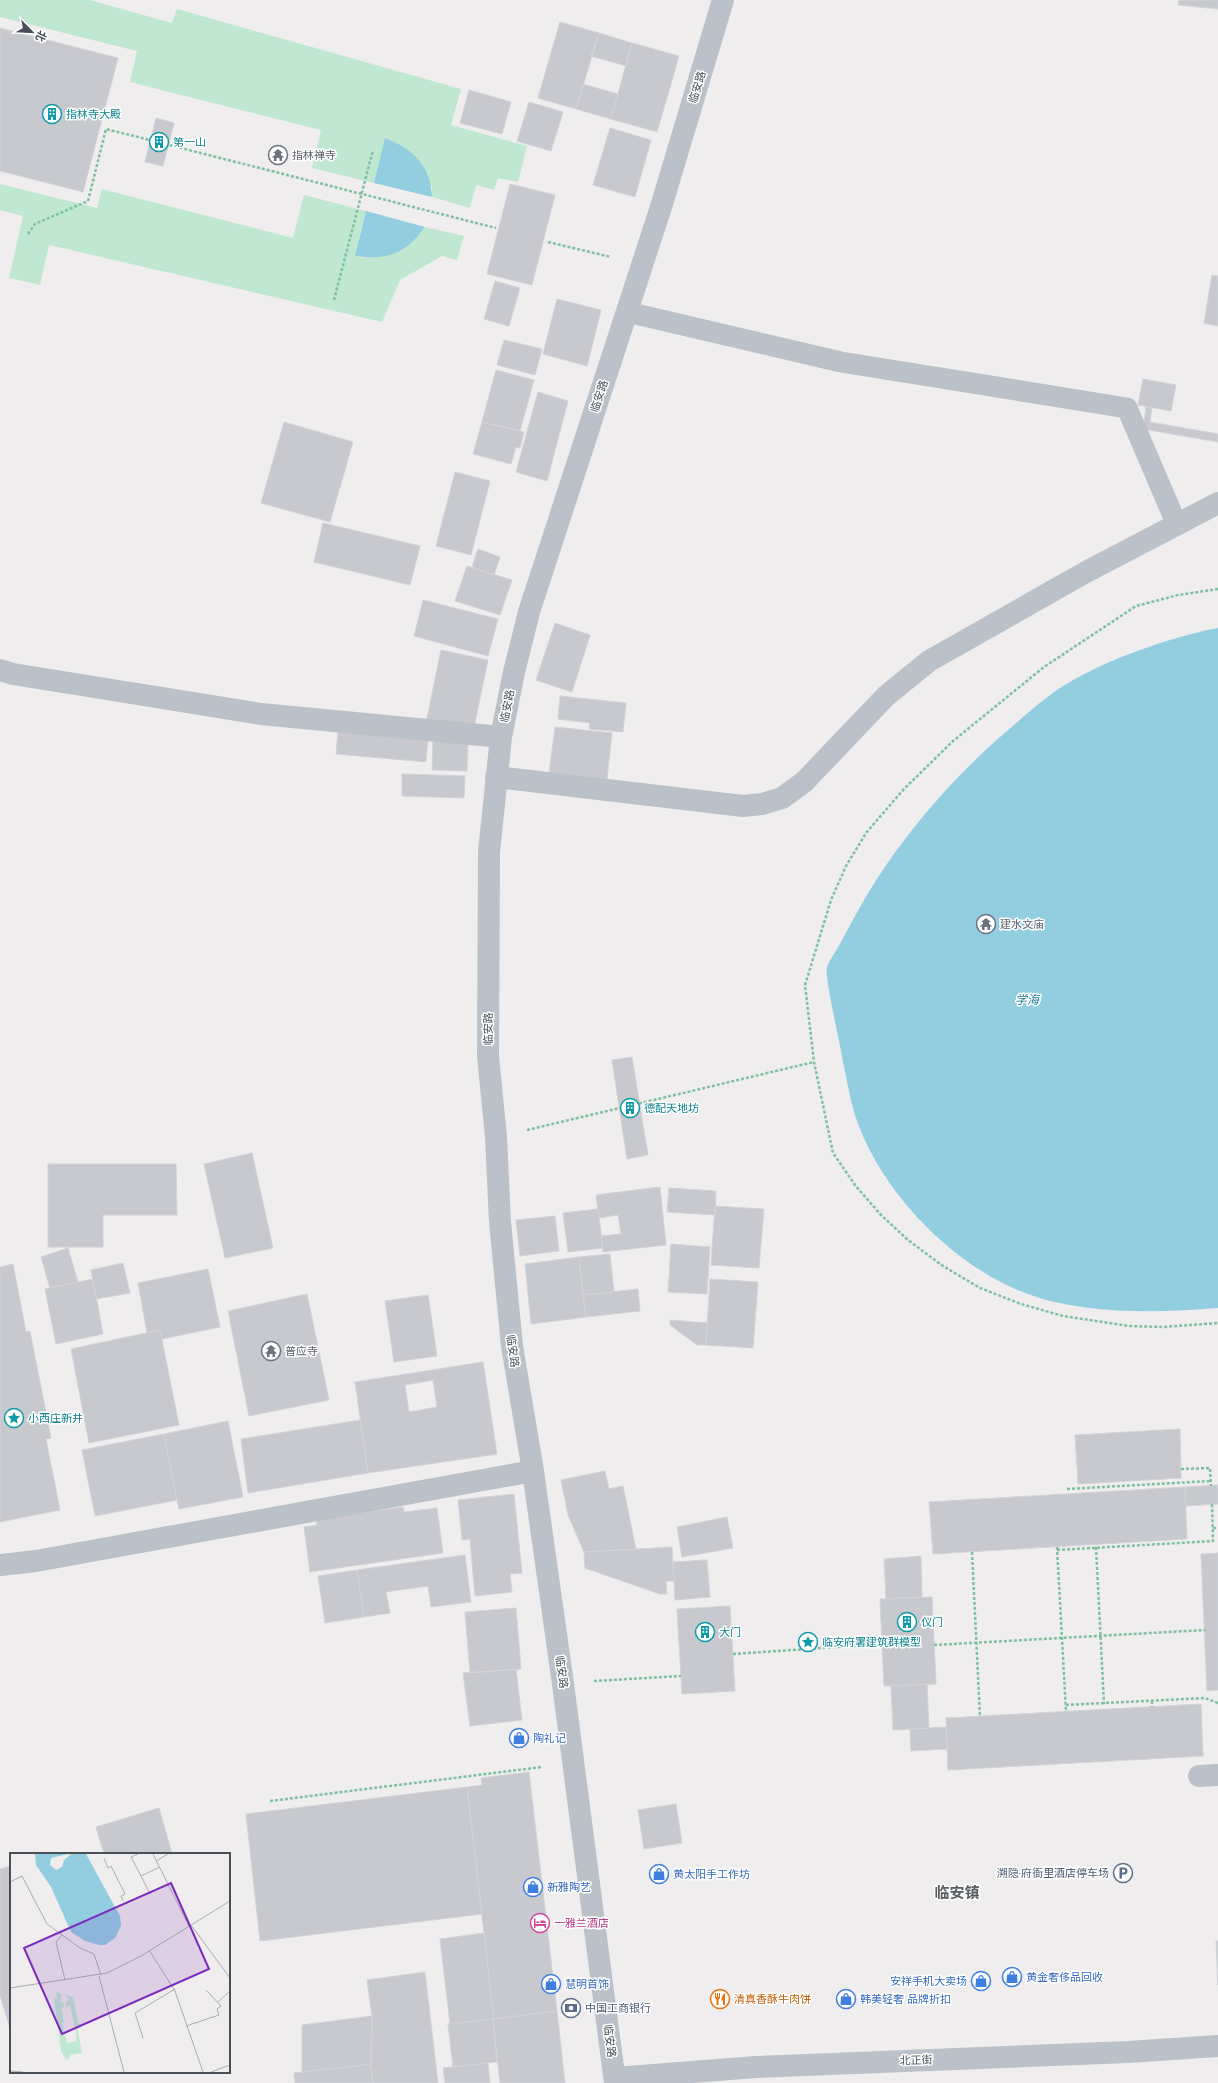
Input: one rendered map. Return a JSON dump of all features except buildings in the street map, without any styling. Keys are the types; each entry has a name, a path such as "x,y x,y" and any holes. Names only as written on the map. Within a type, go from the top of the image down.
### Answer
{"street":[{"name":"临安路","path":"615,2080 563,1684 533,1471 512,1346 500,1222 496,1137 488,1056 489,852 501,737 514,672 529,612 642,265 723,0"},
{"path":"496,777 743,806 762,804 782,798 804,782 886,696 929,661 1086,572 1218,503"},
{"path":"0,670 21,676 261,714 501,737"},
{"path":"0,1565 36,1561 533,1471"},
{"name":"北正街","path":"615,2080 756,2067 1120,2052 1218,2046"}],"lane":[{"path":"627,312 841,362 1127,408 1176,525"}],"path":[{"path":"28,234 35,224 88,201 106,129 496,228"},
{"path":"334,300 373,150"},
{"path":"548,242 642,265"},
{"path":"1218,589 1178,594 1136,606 1044,667 953,741 903,790 866,833 846,866 831,900 805,985 814,1062 833,1153 855,1185 880,1214 908,1240 943,1266 980,1288 1021,1304 1063,1316 1129,1326 1163,1327 1218,1323"},
{"path":"496,1137 814,1062"},
{"path":"1181,1469 1210,1468 1211,1486"},
{"path":"1067,1489 1210,1481"},
{"path":"1066,1712 1058,1548 1096,1547 1142,1543 1213,1541 1212,1504"},
{"path":"1213,1528 1218,1528"},
{"path":"1096,1547 1104,1704"},
{"path":"972,1552 980,1717"},
{"path":"934,1645 1205,1630"},
{"path":"733,1654 882,1644"},
{"path":"563,1684 681,1676"},
{"path":"1066,1705 1205,1698 1218,1704"},
{"path":"1152,1701 1152,1707"},
{"path":"270,1802 574,1763"}],"green space":[{"path":"0,0 90,0 172,23 177,9 461,89 451,125 527,146 518,182 498,178 494,190 476,185 470,208 432,197 432,187 386,138 374,183 312,168 321,130 130,82 137,51 0,17"},
{"path":"0,184 97,208 102,189 293,238 304,195 366,211 355,256 385,256 403,248 419,235 425,227 464,236 457,260 442,256 400,280 382,322 49,245 40,285 9,278 23,216 0,210"}],"water":[{"path":"385,138 395,142 412,153 419,160 428,176 432,197 374,183"},
{"path":"366,211 425,227 411,243 395,253 376,257 355,256"},
{"name":"学海","path":"1218,628 1218,1308 1138,1311 1078,1307 1059,1303 1027,1294 997,1280 967,1261 940,1239 915,1214 893,1187 874,1158 860,1129 854,1112 830,997 827,967 870,890 905,839 938,798 994,742 1044,699 1080,676 1098,667 1159,643"}],"place":[{"name":"指林寺大殿","path":"52,114"},
{"name":"第一山","path":"159,142"},
{"name":"指林禅寺","path":"278,155"},
{"name":"建水文庙","path":"986,924"},
{"name":"德配天地坊","path":"630,1108"},
{"name":"普应寺","path":"271,1351"},
{"name":"小西庄新井","path":"14,1418"},
{"name":"仪门","path":"907,1622"},
{"name":"大门","path":"705,1632"},
{"name":"临安府署建筑群模型","path":"808,1642"},
{"name":"陶礼记","path":"519,1738"},
{"name":"溯隐·府衙里酒店停车场","path":"1123,1873"},
{"name":"黄太阳手工作坊","path":"659,1874"},
{"name":"新雅陶艺","path":"533,1887"},
{"name":"一雅兰酒店","path":"540,1923"},
{"name":"黄金奢侈品回收","path":"1012,1977"},
{"name":"安祥手机大卖场","path":"981,1981"},
{"name":"慧明首饰","path":"551,1984"},
{"name":"清真香酥牛肉饼","path":"720,1999"},
{"name":"韩美轻奢 品牌折扣","path":"846,1999"},
{"name":"中国工商银行","path":"571,2008"}],"district":[{"name":"临安镇","path":"957,1893"}]}
